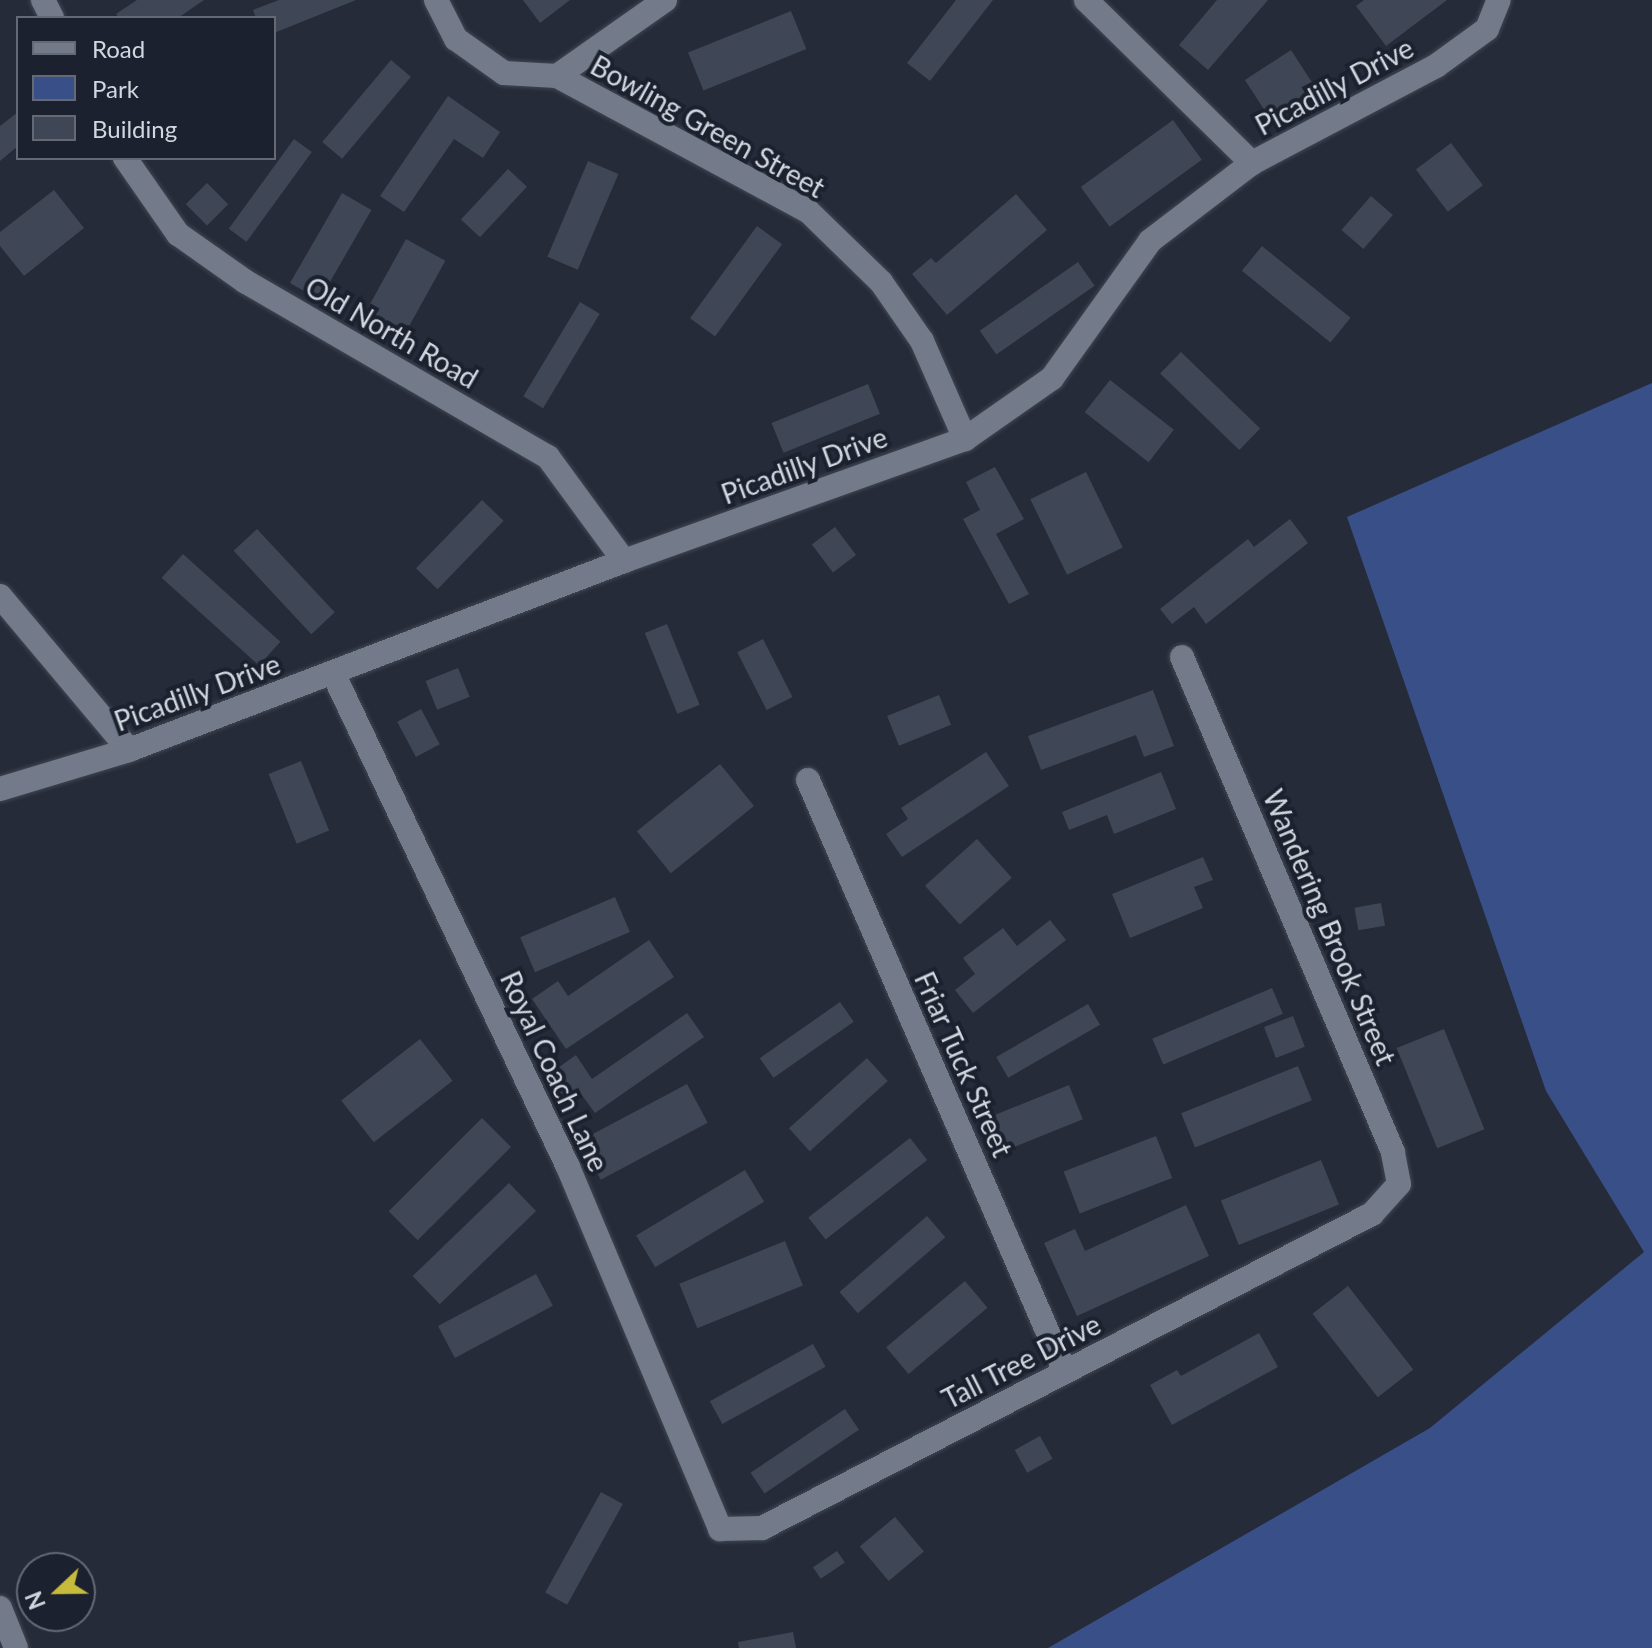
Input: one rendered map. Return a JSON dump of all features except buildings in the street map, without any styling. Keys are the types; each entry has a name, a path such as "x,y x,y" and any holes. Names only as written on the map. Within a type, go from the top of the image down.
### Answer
{"street":[{"name":"Bowling Green Street","path":"436,0 456,39 504,73 557,76 808,211 889,293 922,341 965,439"},
{"path":"557,76 665,0"},
{"path":"1086,0 1252,163"},
{"name":"Picadilly Drive","path":"0,789 129,750 624,561 965,439 1052,378 1150,241 1252,163 1436,66 1487,29 1499,0"},
{"name":"Old North Road","path":"126,160 178,234 246,282 548,457 624,561"},
{"path":"0,596 129,750"},
{"name":"Wandering Brook Street","path":"1182,657 1393,1152 1399,1184 1372,1214"},
{"name":"Royal Coach Lane","path":"333,673 568,1167 705,1502"},
{"name":"Friar Tuck Street","path":"808,780 1065,1372"},
{"name":"Tall Tree Drive","path":"705,1502 720,1529 762,1528 1372,1214"},
{"path":"0,1608 16,1648"}],"green space":[{"path":"1652,383 1652,1648 1048,1648 1430,1428 1644,1252 1546,1091 1347,517"}]}
